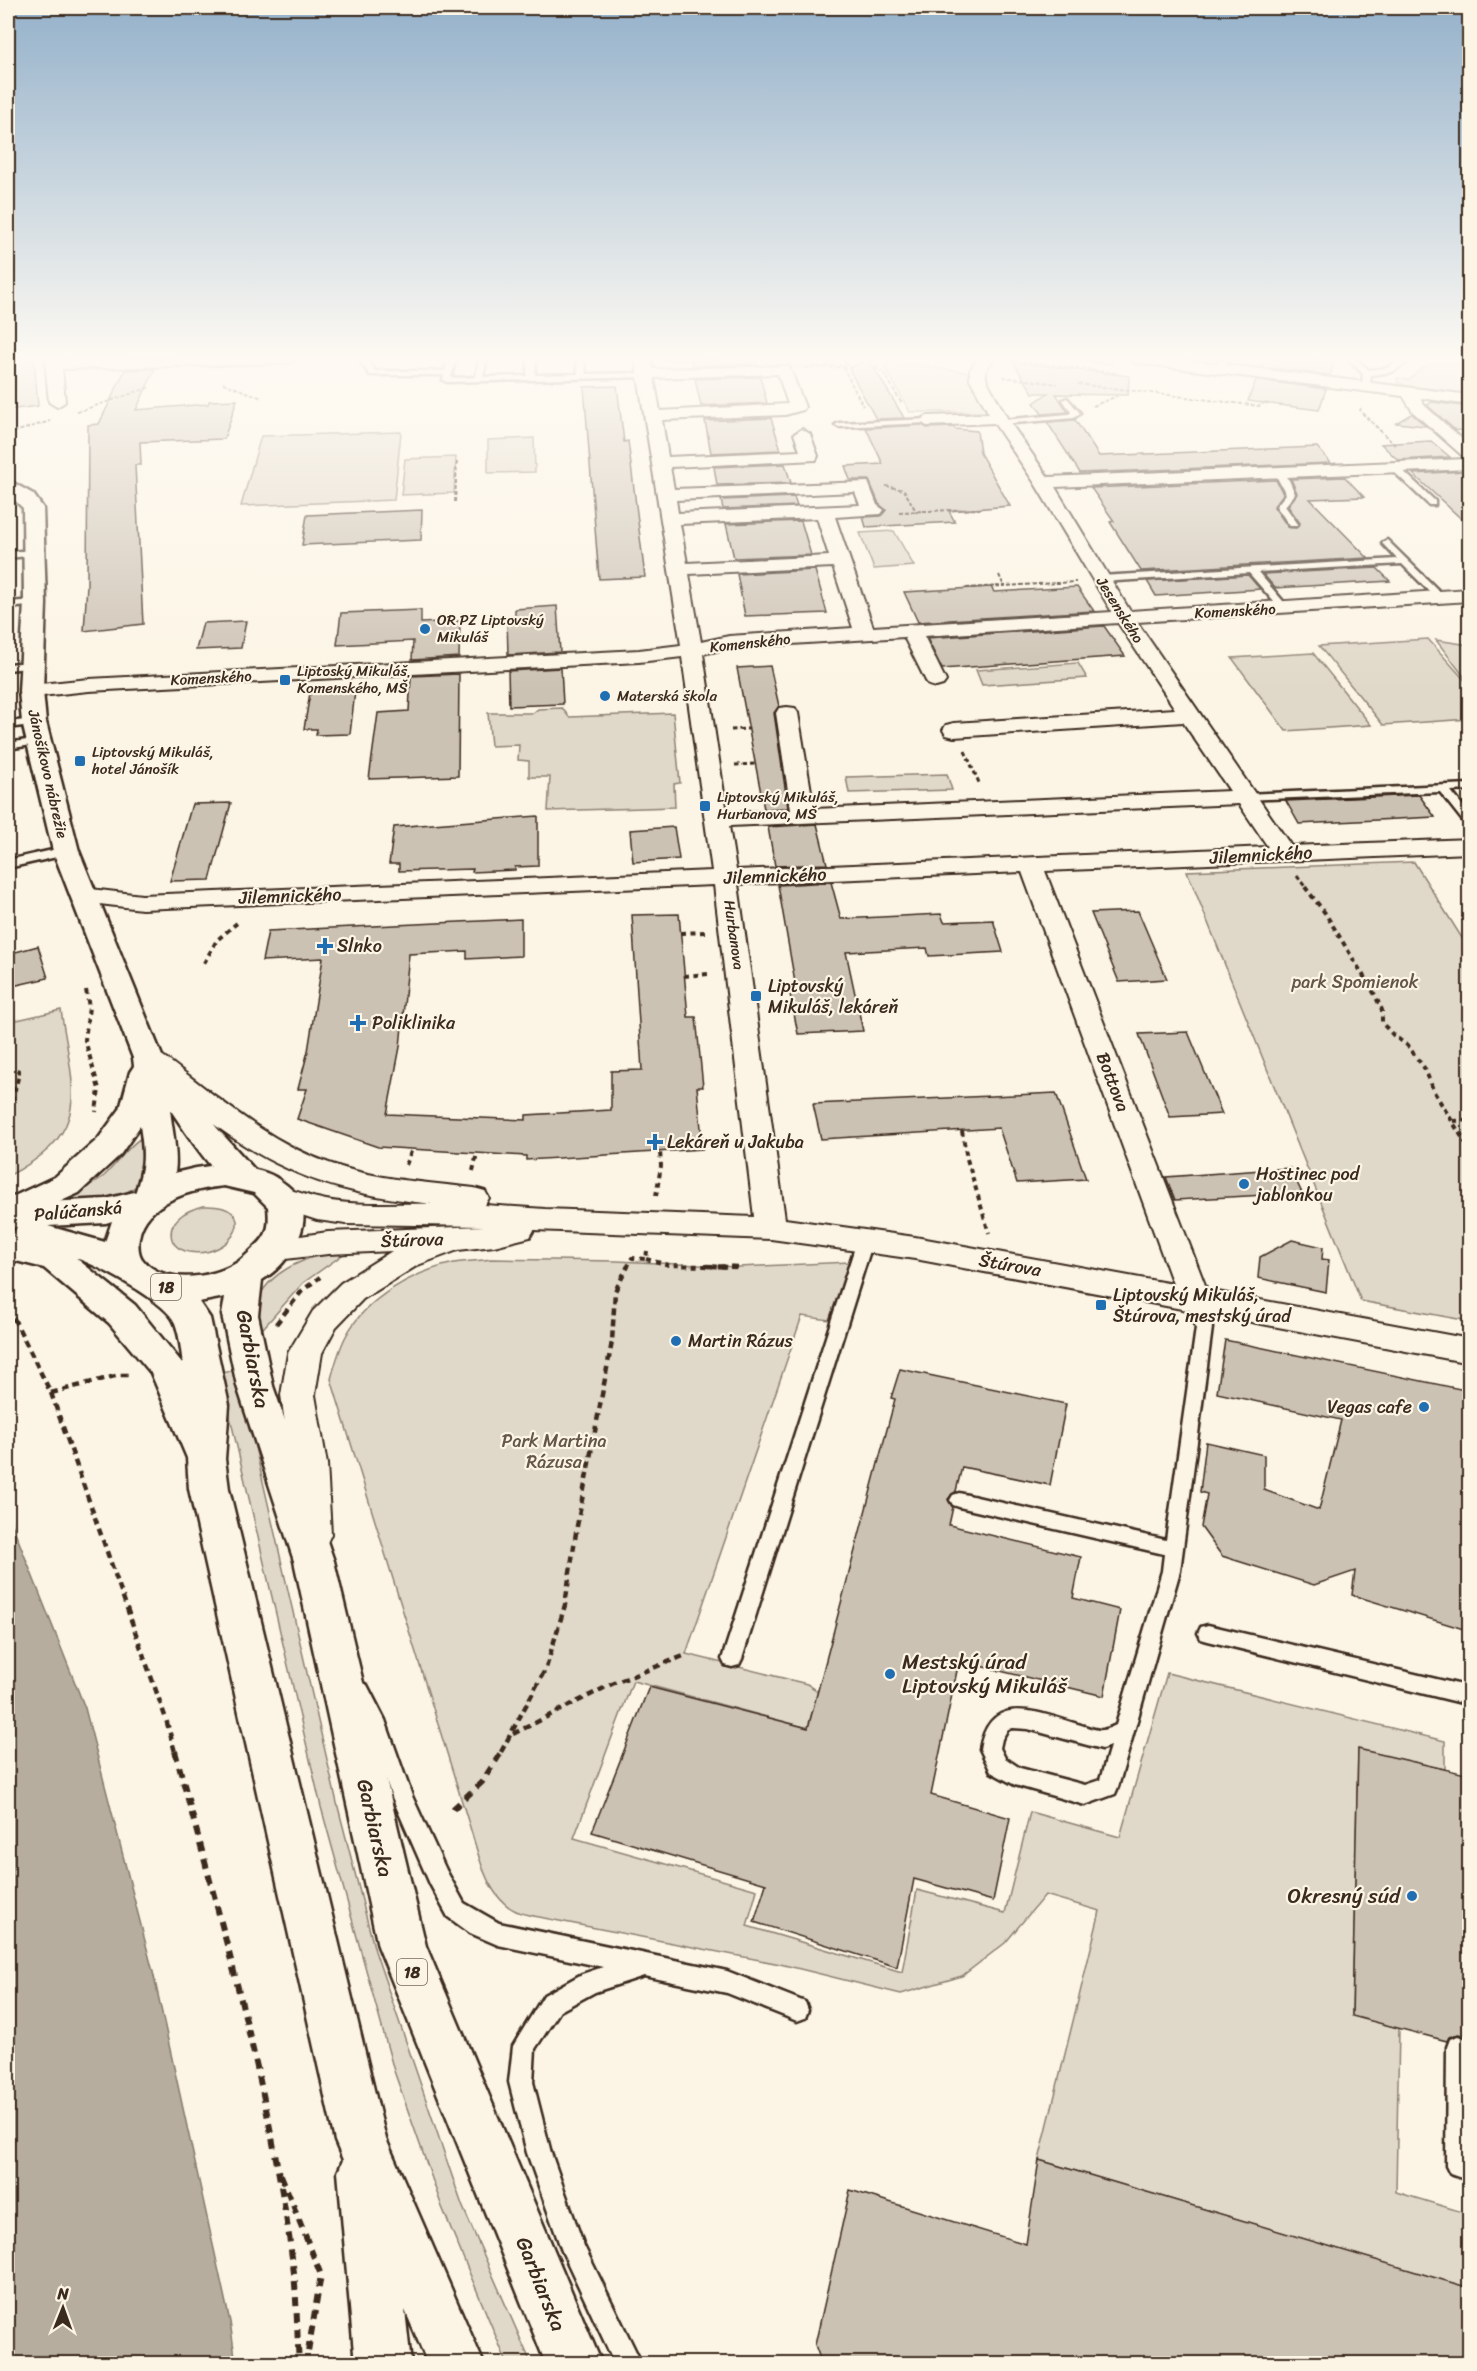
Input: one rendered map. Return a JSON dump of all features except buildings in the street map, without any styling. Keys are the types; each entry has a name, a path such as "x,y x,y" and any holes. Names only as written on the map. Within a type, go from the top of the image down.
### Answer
{"main road":[{"name":"Jánošíkovo nábrežie","path":"8,486 26,498 33,508 16,553 35,603 31,691 37,731 66,851 148,1058 161,1151 160,1168 149,1198"},
{"name":"Jánošíkovo nábrežie","path":"148,1058 182,1101 220,1156 242,1177"},
{"path":"8,1214 67,1185 109,1148 135,1110 148,1058"},
{"name":"18","path":"147,1279 202,1288 220,1285 245,1275 264,1263 277,1249 288,1226 286,1209 279,1197 268,1187 242,1177 224,1175 194,1179 165,1189 149,1198 132,1214 123,1231 121,1250 124,1260 147,1279 178,1301 192,1318 210,1405 206,1459 209,1489 361,2141 456,2364"},
{"name":"Palúčanská","path":"8,1214 106,1211 124,1208 149,1198"},
{"name":"Palúčanská","path":"8,1232 54,1239 108,1255 147,1279"},
{"path":"8,1247 55,1259 122,1314 166,1366 206,1459"},
{"name":"Garbiarska","path":"245,1275 240,1315 255,1386 314,1561 402,1946 574,2364"},
{"path":"361,2141 383,2364"}],"street":[{"name":"Hurbanova","path":"661,469 726,878 756,1092 771,1228"},
{"name":"Jesenského","path":"1034,469 1136,636 1287,862"},
{"path":"1043,482 1356,469"},
{"path":"666,495 861,486 872,508 671,519"},
{"path":"824,512 866,634"},
{"path":"678,569 840,561"},
{"name":"Komenského","path":"31,691 66,686 639,656 693,658 729,642 1470,596"},
{"path":"912,632 936,681"},
{"path":"1114,638 1136,636"},
{"path":"693,658 717,659 944,649"},
{"path":"787,713 804,816"},
{"path":"961,730 1189,715"},
{"path":"716,820 1245,797"},
{"name":"Jilemnického","path":"82,895 142,902 1031,866 1287,862 1470,846"},
{"name":"Bottova","path":"1031,866 1194,1299"},
{"path":"148,1058 259,1140 316,1170 392,1188 513,1203 545,1220"},
{"name":"Štúrova","path":"279,1197 317,1209 346,1213 481,1215 545,1220 771,1228 865,1241 1470,1351"},
{"name":"Štúrova","path":"277,1249 352,1241 455,1239 510,1232 545,1220"},
{"path":"314,1561 309,1464 298,1395 305,1353 324,1319 352,1291 407,1257 455,1239"}],"lane":[{"path":"1396,469 1432,503"},
{"path":"1278,472 1286,482 1291,494 1280,509 1293,524"},
{"path":"1387,543 1440,597"},
{"path":"1101,580 1404,561"},
{"path":"1251,570 1284,608"},
{"path":"8,604 35,603"},
{"path":"8,667 32,665"},
{"path":"8,725 37,731"},
{"path":"8,746 37,731"},
{"path":"1245,797 1470,787"},
{"path":"1443,788 1470,823"},
{"path":"8,864 66,851"},
{"path":"732,1659 865,1241"},
{"path":"1124,1731 1102,1740 1028,1720 1013,1719 1002,1722 992,1736 990,1749 998,1765 1015,1776 1085,1795 1108,1787 1171,1571 1204,1328 1194,1299"},
{"path":"959,1500 1174,1549"},
{"path":"1208,1633 1467,1696"},
{"path":"332,1641 375,1720 402,1797 438,1877 456,1910 478,1925 498,1934 727,1982 797,2010"},
{"path":"629,2364 574,2251 539,2152 521,2082 524,2046 552,2003 590,1982 644,1964"},
{"path":"1458,2047 1458,2166 1470,2169"}],"path":[{"path":"455,502 457,469"},
{"path":"861,486 891,486 904,490 918,513"},
{"path":"872,508 918,513 981,508"},
{"path":"999,575 1004,586"},
{"path":"966,588 1101,580"},
{"path":"730,730 748,729"},
{"path":"961,730 966,754 990,808"},
{"path":"726,766 756,764"},
{"path":"1287,862 1325,913 1374,993 1382,1010 1382,1023 1394,1036 1407,1045 1425,1069 1434,1092 1470,1150"},
{"path":"204,963 227,928 239,922"},
{"path":"681,933 711,932"},
{"path":"684,975 716,974"},
{"path":"88,1001 85,1040 99,1089 93,1121"},
{"path":"8,1066 19,1071 20,1075 13,1096 14,1107 8,1117"},
{"path":"1453,1121 1470,1120"},
{"path":"962,1131 967,1159 990,1237"},
{"path":"404,1169 412,1149"},
{"path":"657,1192 661,1166 660,1151"},
{"path":"472,1175 477,1153"},
{"path":"646,1259 669,1265 738,1267"},
{"path":"453,1809 482,1782 512,1734 546,1668 565,1605 577,1526 612,1342 615,1291"},
{"path":"8,1307 51,1393 166,1719 234,1970 278,2168 294,2275 299,2364"},
{"path":"51,1393 136,1374"},
{"path":"512,1734 612,1684 686,1655"},
{"path":"1467,1696 1469,1775"},
{"path":"278,2168 321,2275 306,2364"}],"green space":[{"path":"252,469 397,469 394,500 241,506"},
{"path":"404,469 455,469 454,493 401,495"},
{"path":"488,469 535,469 535,472 488,473"},
{"path":"894,531 914,566 874,569 860,533"},
{"path":"1428,639 1469,685 1469,719 1383,725 1319,646"},
{"path":"1436,640 1469,645 1469,683"},
{"path":"1313,653 1371,725 1286,731 1232,658"},
{"path":"1078,663 1087,678 982,685 976,670"},
{"path":"562,708 569,717 673,713 680,783 674,784 675,807 548,811 550,777 529,777 529,761 518,760 519,745 491,746 488,713 533,713 538,709"},
{"path":"947,774 952,790 849,793 846,777"},
{"name":"park Spomienok","path":"1414,862 1469,949 1469,1321 1361,1301 1187,871"},
{"path":"61,1010 72,1087 71,1107 66,1125 54,1143 35,1160 8,1176 8,1022"},
{"path":"140,1139 146,1142 146,1180 115,1200 82,1203 63,1199 104,1176"},
{"path":"203,1206 222,1207 233,1213 237,1221 235,1231 229,1240 218,1248 205,1252 189,1252 176,1246 171,1236 173,1225 184,1213"},
{"path":"348,1251 303,1283 257,1335 256,1307 269,1283 280,1273 306,1259"},
{"name":"Park Martina Rázusa","path":"491,1259 617,1261 738,1267 850,1262 829,1320 802,1316 686,1654 807,1684 818,1691 808,1728 633,1681 574,1838 757,1890 747,1926 902,1972 917,1890 1005,1913 1030,1812 1120,1837 1167,1673 1445,1741 1445,1769 1358,1750 1352,2015 1399,2028 1396,2192 1469,2214 1469,2288 1039,2160 1100,1911 1045,1895 1005,1943 962,1976 901,1994 780,1964 526,1914 505,1904 490,1884 479,1859 331,1379 346,1336 355,1322 378,1299 407,1280 438,1267"},
{"path":"237,1369 337,1803 375,1951 462,2205 531,2363 507,2363 442,2207 394,2071 321,1807 220,1374"}],"shaded area":[{"path":"8,1514 85,1708 153,1972 230,2322 236,2363 8,2363"}],"place":[{"name":"OR PZ Liptovský Mikuláš","path":"425,629"},
{"name":"Liptoský Mikuláš, Komenského, MŠ","path":"285,680"},
{"name":"Materská škola","path":"605,696"},
{"name":"Liptovský Mikuláš, hotel Jánošík","path":"80,761"},
{"name":"Liptovský Mikuláš, Hurbanova, MŠ","path":"705,806"},
{"name":"Slnko","path":"325,946"},
{"name":"Liptovský Mikuláš, lekáreň","path":"756,996"},
{"name":"Poliklinika","path":"358,1023"},
{"name":"Lekáreň u Jakuba","path":"655,1142"},
{"name":"Hostinec pod jablonkou","path":"1244,1184"},
{"name":"Liptovský Mikuláš, Štúrova, mestský úrad","path":"1101,1305"},
{"name":"Martin Rázus","path":"676,1341"},
{"name":"Vegas cafe","path":"1424,1407"},
{"name":"Mestský úrad Liptovský Mikuláš","path":"890,1674"},
{"name":"Okresný súd","path":"1412,1896"}]}
